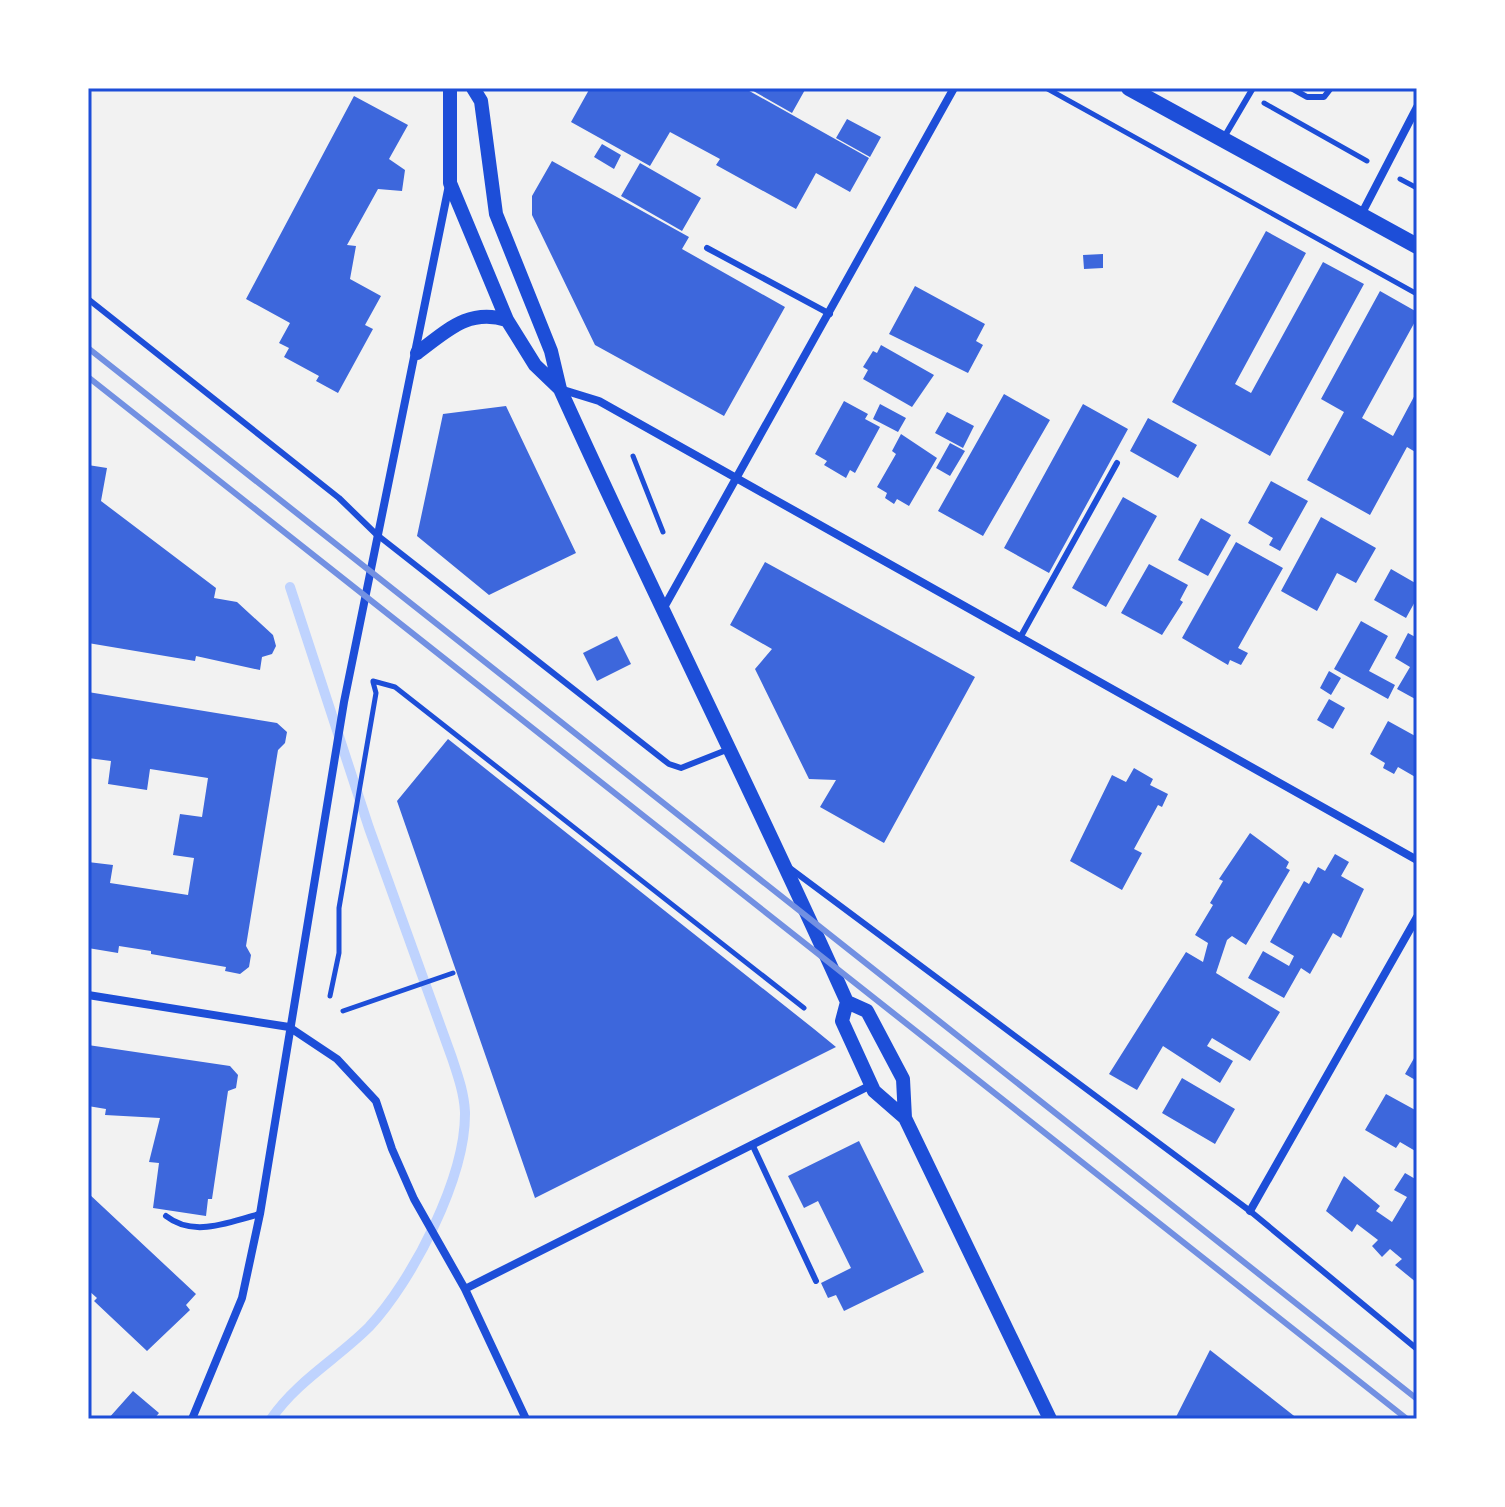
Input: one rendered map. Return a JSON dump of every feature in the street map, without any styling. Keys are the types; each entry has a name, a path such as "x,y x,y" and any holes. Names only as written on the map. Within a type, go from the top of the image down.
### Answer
{"main road":[{"path":"1129,88 1417,246"}],"street":[{"path":"192,1419 242,1298 260,1214 344,702 450,183 450,88"},
{"path":"473,88 481,101 496,214 551,351 560,389 662,612 788,867 847,1002 842,1021 871,1085 905,1118 1050,1419"},
{"path":"662,612 954,88"},
{"path":"1361,215 1417,107"},
{"path":"450,183 507,320 535,365 560,389 599,401 1417,860"},
{"path":"417,353 457,323 488,314 507,320"},
{"path":"1250,1211 1417,917"},
{"path":"88,995 289,1027 337,1059 376,1101 392,1149 414,1199 465,1289 526,1419"},
{"path":"847,1002 867,1011 903,1079 905,1118"},
{"path":"465,1289 871,1085"}],"lane":[{"path":"1291,88 1314,99 1324,97 1331,88"},
{"path":"1223,139 1251,91"},
{"path":"707,248 830,314"},
{"path":"88,299 339,498 376,534 669,764 681,768 729,748"},
{"path":"1020,638 1117,463"},
{"path":"788,867 1250,1211 1417,1349"},
{"path":"752,1144 816,1281"},
{"path":"166,1216 175,1223 202,1229 260,1214"}],"path":[{"path":"1046,88 1417,294"},
{"path":"1251,91 1417,188"},
{"path":"633,456 663,532"},
{"path":"330,996 339,953 339,908 376,693 373,681 395,687 804,1008"},
{"path":"343,1011 453,973"}],"building":[{"path":"590,88 744,88 869,158 850,192 816,173 796,209 716,165 720,159 670,132 650,166 571,122"},
{"path":"748,88 806,88 792,113"},
{"path":"354,96 408,125 389,159 405,170 402,191 378,189 347,245 356,246 350,279 381,296 365,325 373,329 338,393 316,381 319,376 284,357 289,348 279,343 290,323 246,299"},
{"path":"847,119 881,137 870,157 836,138"},
{"path":"602,144 621,155 614,169 594,157"},
{"path":"552,161 689,237 682,249 785,307 724,416 595,345 532,215 532,196"},
{"path":"640,163 701,198 682,231 621,196"},
{"path":"1266,231 1306,253 1235,384 1251,393 1323,262 1364,284 1270,456 1172,402"},
{"path":"1103,254 1103,268 1084,269 1083,255"},
{"path":"915,286 985,324 976,341 983,345 968,373 889,334"},
{"path":"1380,291 1417,312 1417,318 1362,418 1393,436 1417,391 1417,453 1407,447 1370,515 1307,480 1344,412 1321,399"},
{"path":"881,345 934,375 912,407 863,379 868,370 863,367"},
{"path":"1004,394 1050,420 983,536 938,511"},
{"path":"844,401 868,414 865,419 880,427 855,473 850,470 846,478 824,465 827,461 815,454"},
{"path":"880,404 906,418 898,432 873,419"},
{"path":"1083,404 1128,429 1049,573 1004,548"},
{"path":"506,406 576,553 489,595 417,536 443,414"},
{"path":"947,412 974,426 963,448 935,433"},
{"path":"1148,418 1197,445 1178,478 1130,451"},
{"path":"901,434 937,458 909,506 897,499 894,504 885,498 887,493 877,487 896,454 892,451"},
{"path":"950,443 965,451 950,476 936,468"},
{"path":"88,465 107,468 101,501 216,588 214,598 237,602 273,635 276,646 272,654 262,657 260,670 196,656 195,661 88,643"},
{"path":"1271,481 1308,501 1280,551 1269,545 1273,538 1248,523"},
{"path":"1123,497 1157,516 1106,607 1072,588"},
{"path":"1321,517 1376,548 1356,583 1337,573 1317,611 1281,591"},
{"path":"1201,518 1231,535 1208,576 1178,560"},
{"path":"1236,542 1283,568 1238,648 1248,653 1241,665 1230,660 1228,665 1182,638"},
{"path":"765,562 975,677 884,843 820,807 836,780 809,779 755,669 772,649 730,625"},
{"path":"1149,564 1188,585 1180,600 1183,602 1162,635 1121,613"},
{"path":"1391,569 1417,584 1417,598 1406,618 1374,600"},
{"path":"1361,621 1388,636 1369,671 1395,685 1388,699 1334,669"},
{"path":"1408,633 1417,638 1417,700 1397,689 1410,667 1395,658"},
{"path":"617,636 631,664 597,681 583,653"},
{"path":"1329,671 1341,678 1331,695 1320,688"},
{"path":"88,692 277,723 287,732 285,743 278,750 246,946 251,955 249,967 240,974 225,971 226,967 151,954 151,951 119,946 118,953 88,948 88,862 113,865 110,883 188,895 194,858 173,855 180,814 202,817 208,778 150,769 147,790 108,784 111,761 88,758"},
{"path":"1329,699 1345,708 1333,729 1317,720"},
{"path":"1388,721 1417,737 1417,778 1398,767 1394,774 1383,768 1385,763 1370,754"},
{"path":"448,739 836,1047 535,1198 397,801"},
{"path":"1134,768 1153,779 1150,785 1168,794 1162,807 1158,805 1134,849 1142,853 1122,890 1070,861 1112,775 1126,782"},
{"path":"1250,833 1289,862 1286,868 1290,870 1246,945 1232,936 1227,940 1216,973 1280,1012 1250,1061 1212,1038 1207,1046 1233,1061 1220,1083 1163,1046 1137,1090 1109,1074 1186,952 1203,962 1208,943 1195,935 1213,905 1210,903 1223,881 1219,879"},
{"path":"1335,854 1349,862 1341,876 1364,889 1341,938 1333,933 1310,974 1301,968 1284,998 1248,978 1263,951 1289,966 1294,956 1270,942 1304,881 1309,884 1318,867 1325,871"},
{"path":"88,1045 230,1066 238,1075 236,1088 228,1091 212,1199 208,1199 206,1216 153,1208 159,1163 149,1162 160,1118 105,1115 106,1109 88,1106"},
{"path":"1417,1053 1417,1081 1405,1074"},
{"path":"1182,1078 1235,1109 1215,1144 1162,1113"},
{"path":"1386,1094 1417,1111 1417,1152 1400,1142 1396,1148 1365,1130"},
{"path":"859,1141 924,1272 844,1311 836,1295 828,1298 821,1283 851,1268 818,1201 804,1208 788,1176"},
{"path":"1405,1173 1417,1180 1417,1283 1395,1265 1402,1259 1390,1249 1382,1257 1372,1246 1378,1240 1357,1224 1352,1232 1326,1211 1344,1176 1380,1206 1376,1211 1392,1222 1407,1197 1394,1190"},
{"path":"88,1193 196,1294 186,1305 190,1310 147,1351 94,1301 97,1298 88,1290"},
{"path":"1210,1350 1298,1419 1175,1419"},
{"path":"133,1391 159,1413 154,1419 108,1419"}],"waterway":[{"path":"271,1419 293,1393 369,1327 403,1283 447,1196 457,1166 465,1112 454,1065 369,828 290,587"}],"railway":[{"path":"88,348 1417,1399"},
{"path":"88,377 1407,1419"}]}
